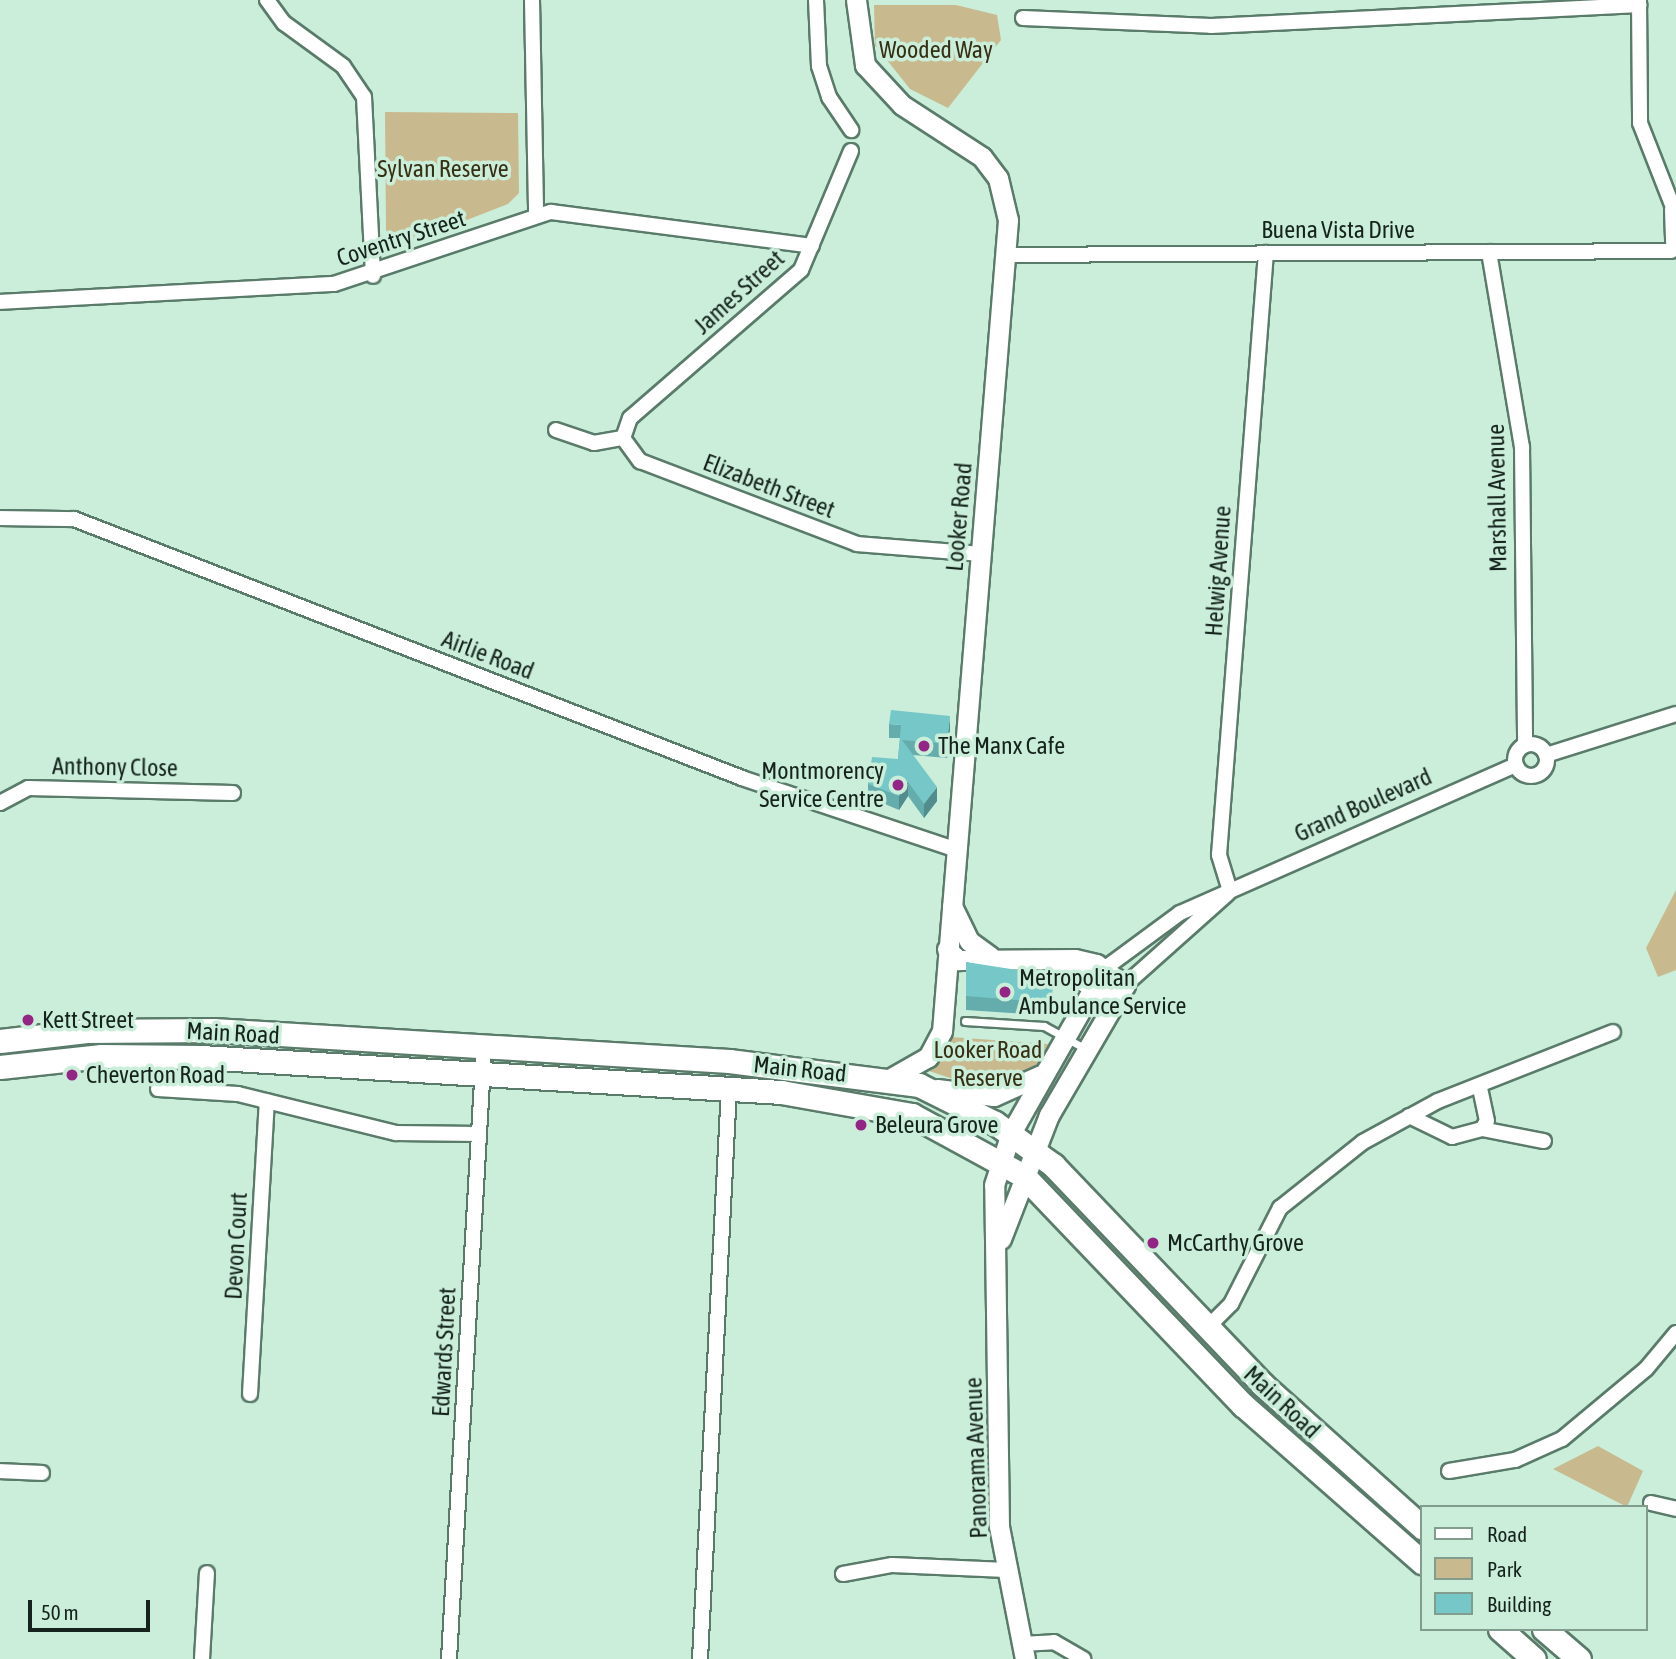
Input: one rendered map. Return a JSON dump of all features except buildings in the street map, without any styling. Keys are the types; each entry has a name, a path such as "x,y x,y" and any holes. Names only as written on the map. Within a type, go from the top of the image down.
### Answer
{"main road":[{"name":"Main Road","path":"0,1041 144,1029 484,1047 891,1078 919,1085 1011,1133 1034,1150 1262,1384 1420,1525"},
{"name":"Main Road","path":"0,1067 142,1055 729,1088 895,1109 1000,1158 1024,1177 1243,1405 1420,1560"},
{"path":"1502,1631 1534,1659"},
{"path":"1546,1631 1579,1659"}],"street":[{"path":"267,0 284,23 343,66 364,97 373,276"},
{"path":"532,0 536,214"},
{"path":"817,0 819,66 829,97 851,130"},
{"name":"Looker Road","path":"856,0 865,65 881,88 982,157 998,178 1007,200 1006,255 957,850 937,1045 916,1067 891,1078"},
{"path":"1023,18 1210,26 1639,2 1640,123 1674,213 1674,248"},
{"name":"James Street","path":"623,438 630,418 801,270 851,151"},
{"name":"Coventry Street","path":"0,302 295,289 373,276 536,214 570,212 811,246"},
{"name":"Buena Vista Drive","path":"1006,255 1674,248"},
{"name":"Marshall Avenue","path":"1489,252 1522,447 1525,745"},
{"name":"Helwig Avenue","path":"1230,891 1219,855 1266,253"},
{"path":"556,430 594,443 623,438"},
{"name":"Elizabeth Street","path":"623,438 639,461 857,544 981,554"},
{"name":"Airlie Road","path":"0,518 74,519 742,778 957,850"},
{"name":"Grand Boulevard","path":"1104,969 1155,927 1230,891 1516,765 1536,775 1546,755 1676,714"},
{"path":"1516,765 1525,745 1538,745 1546,755"},
{"name":"Anthony Close","path":"0,803 28,788 233,793"},
{"name":"Grand Boulevard","path":"1034,1150 1085,1048 1120,992 1230,891"},
{"path":"952,906 969,941 990,956"},
{"path":"947,949 958,960 990,956 1054,964 1075,959 1104,969 1120,992"},
{"path":"1054,964 1092,986 1120,992"},
{"path":"1000,1158 1042,1074 1104,969"},
{"path":"1208,1327 1231,1304 1280,1208 1363,1142 1409,1116 1613,1032"},
{"name":"Edwards Street","path":"449,1659 484,1047"},
{"path":"919,1085 994,1096 1042,1074"},
{"path":"1480,1087 1487,1121 1482,1129"},
{"path":"700,1659 729,1088"},
{"path":"158,1089 267,1101 396,1133 479,1134"},
{"name":"Devon Court","path":"250,1394 267,1101"},
{"path":"1409,1116 1452,1137 1482,1129 1544,1141"},
{"name":"Panorama Avenue","path":"998,1254 1034,1150"},
{"name":"Panorama Avenue","path":"1000,1158 993,1191 998,1254 998,1494 1006,1570 1023,1652"},
{"path":"1449,1471 1515,1460 1562,1439 1646,1369 1676,1333"},
{"path":"0,1471 42,1473"},
{"path":"1651,1503 1676,1509"},
{"path":"843,1574 892,1565 1006,1570"},
{"path":"201,1659 207,1573"},
{"path":"1023,1652 1054,1642 1084,1659"}],"lane":[{"path":"965,1021 1044,1026 1085,1048"}],"green space":[{"name":"Wooded Way","path":"874,5 956,5 997,15 1001,40 948,108 910,89 875,45"},
{"name":"Sylvan Reserve","path":"385,112 518,113 519,193 508,204 405,244 393,239 386,230"},
{"path":"1676,890 1676,970 1658,977 1646,948"},
{"name":"Looker Road Reserve","path":"950,1037 1048,1044 1036,1067 1010,1087 971,1085 926,1070"},
{"path":"1598,1446 1643,1471 1628,1505 1623,1505 1553,1469"}],"place":[{"name":"The Manx Cafe","path":"924,746"},
{"name":"Montmorency Service Centre","path":"898,785"},
{"name":"Metropolitan Ambulance Service","path":"1005,992"},
{"name":"Kett Street","path":"28,1020"},
{"name":"Cheverton Road","path":"72,1075"},
{"name":"Beleura Grove","path":"861,1125"},
{"name":"McCarthy Grove","path":"1153,1243"}]}
